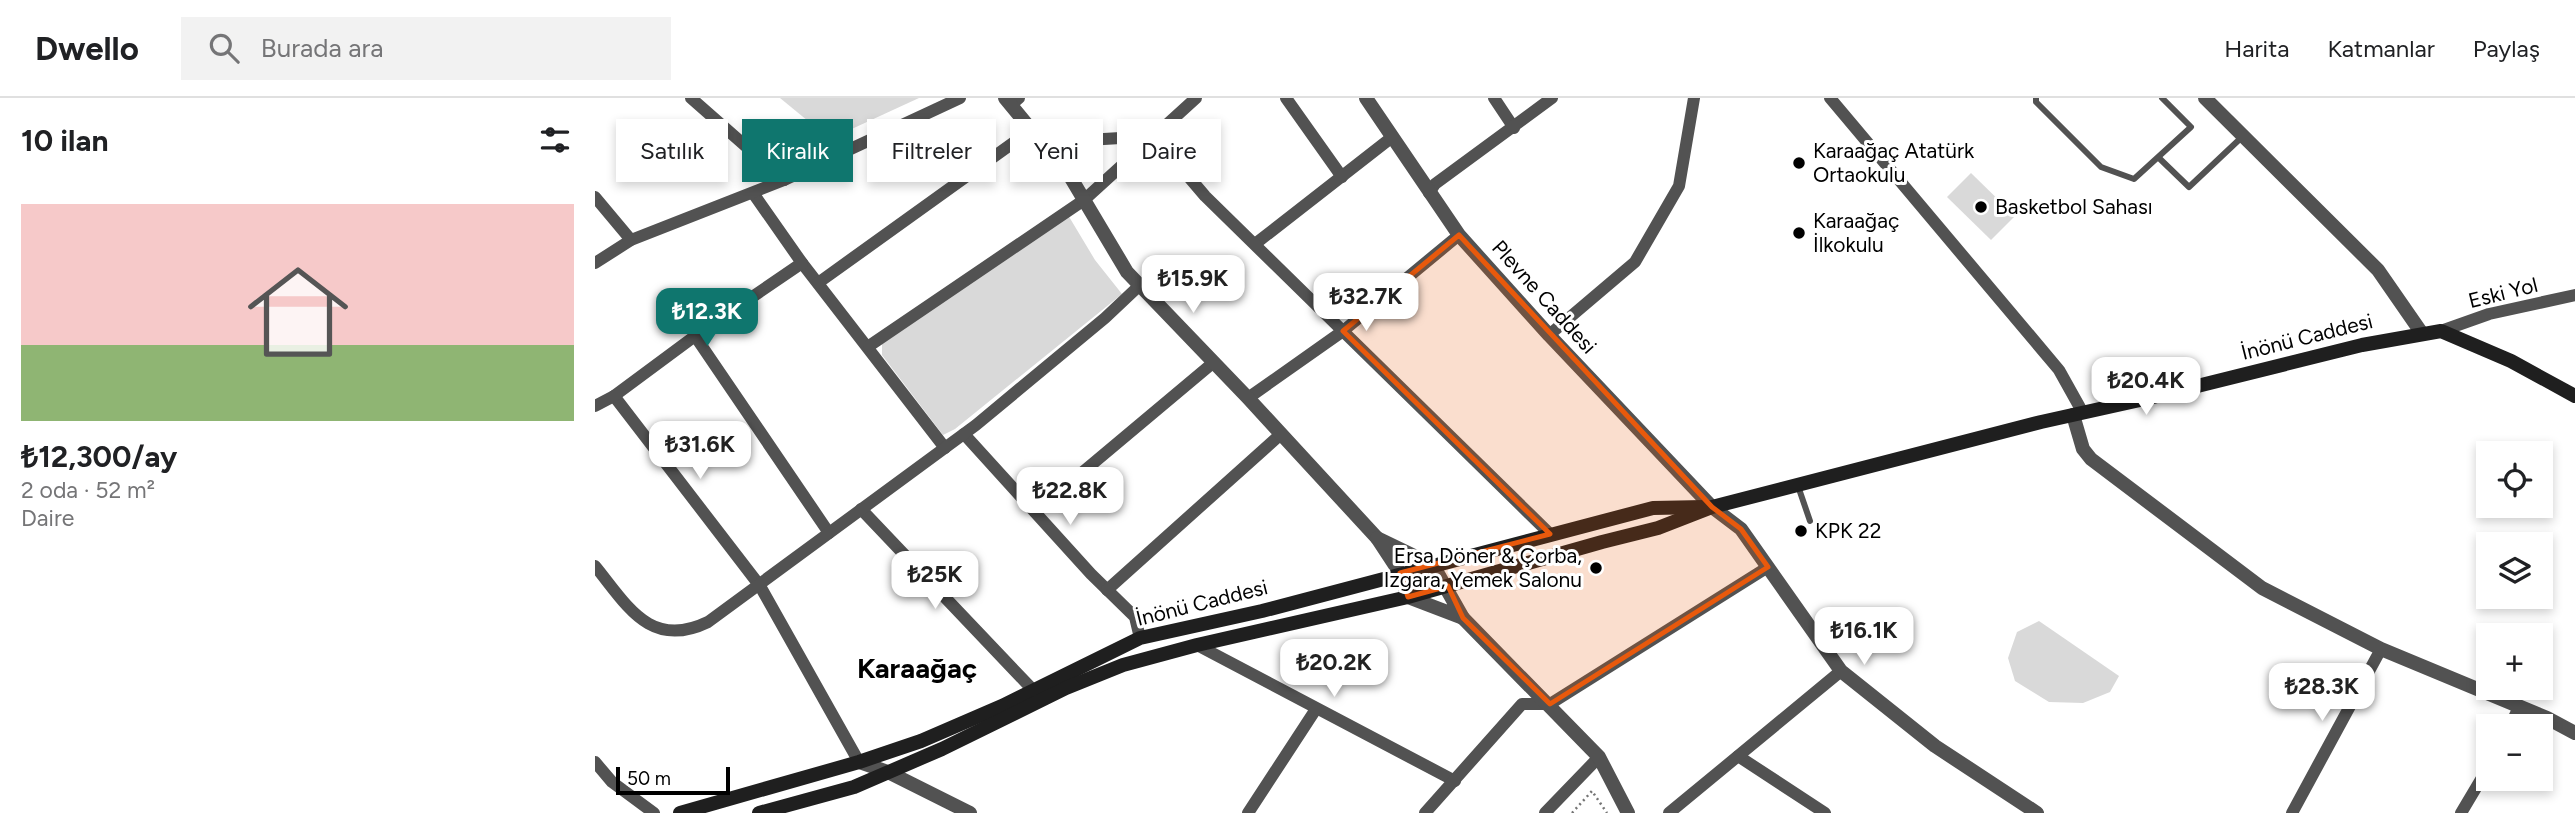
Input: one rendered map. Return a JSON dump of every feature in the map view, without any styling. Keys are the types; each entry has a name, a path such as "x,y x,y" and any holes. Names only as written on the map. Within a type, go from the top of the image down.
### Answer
{"main road":[{"name":"İnönü Caddesi","path":"759,813 853,787 942,748 1066,688 1123,665 1197,645 1408,597 1658,528 1712,507 2362,345 2421,332 2441,331 2511,361 2575,396"},
{"name":"İnönü Caddesi","path":"680,813 859,762 921,741 1140,638 1262,611 1653,509 1712,507"}],"street":[{"path":"691,98 742,143"},
{"path":"853,148 960,98"},
{"path":"1173,119 1196,98"},
{"path":"1286,98 1342,177"},
{"name":"Plevne Caddesi","path":"1366,98 1459,235 1549,335 1712,507 1741,529 1841,671 1934,746 2037,813"},
{"path":"1494,98 1514,128"},
{"path":"1429,193 1435,184 1552,98"},
{"path":"1549,335 1635,262 1679,186 1694,98"},
{"path":"1829,98 2059,370 2078,414 2083,449 2091,459 2262,588 2381,649 2547,718 2575,733"},
{"path":"2205,98 2378,270 2421,332"},
{"path":"1012,100 1024,119"},
{"path":"1255,244 1391,138"},
{"path":"818,283 1010,145"},
{"path":"869,346 1084,200 1117,170"},
{"path":"768,182 768,187"},
{"path":"595,263 631,240 779,182"},
{"path":"1073,182 1127,272 1215,362 1377,538 1400,573 1408,597 1463,618"},
{"path":"1193,182 1551,534"},
{"path":"753,193 802,263 946,448"},
{"path":"595,197 631,240"},
{"path":"1248,398 1343,331 1459,235"},
{"path":"595,406 614,396 695,336 802,263"},
{"path":"597,573 640,620 669,632 691,631 708,622 964,434 1105,318 1140,285"},
{"name":"Eski Yol","path":"2441,331 2489,314 2575,295"},
{"path":"695,336 828,533"},
{"path":"1035,512 1215,362"},
{"path":"614,396 760,586 859,762 888,772 970,813"},
{"path":"964,434 1135,617 1140,638"},
{"path":"1107,590 1282,434"},
{"path":"862,509 1033,690"},
{"path":"1377,538 1433,565 1448,586 1463,618 1599,757 1628,813"},
{"path":"1425,813 1522,704 1550,704 1767,567"},
{"path":"1197,645 1455,781"},
{"path":"2292,813 2381,649"},
{"path":"1669,813 1841,671"},
{"path":"2516,714 2519,707"},
{"path":"1248,813 1316,709"},
{"path":"1738,756 1825,813"},
{"path":"1545,813 1599,757"},
{"path":"595,762 612,782 654,813"},
{"path":"2461,813 2476,787"}],"lane":[{"path":"2036,98 2036,102 2101,167 2134,179 2192,127 2162,98"},
{"path":"2159,158 2189,187 2242,137"},
{"path":"1798,486 1810,521"}],"path":[{"path":"1572,813 1592,790 1607,813"}],"highlighted area":[{"path":"1459,235 1712,507 1741,529 1768,567 1550,704 1463,618 1448,586 1408,597 1400,573 1550,534 1343,331"}],"shaded area":[{"path":"780,98 919,98 873,119 867,119 867,122 853,128 853,119 806,119"},
{"name":"Basketbol Sahası","path":"1971,173 2015,216 1991,240 1947,197"},
{"path":"1068,215 1095,260 1122,294 955,429 943,435 882,355 882,344"},
{"path":"2039,621 2119,676 2110,692 2083,703 2049,702 2015,681 2008,658 2017,632"}],"place":[{"name":"Karaağaç Atatürk Ortaokulu","path":"1799,163"},
{"name":"Basketbol Sahası","path":"1981,207"},
{"name":"Karaağaç İlkokulu","path":"1799,233"},
{"name":"KPK 22","path":"1801,531"},
{"name":"Ersa Döner & Çorba, Izgara, Yemek Salonu","path":"1596,568"}],"district":[{"name":"Karaağaç","path":"917,668"}]}
